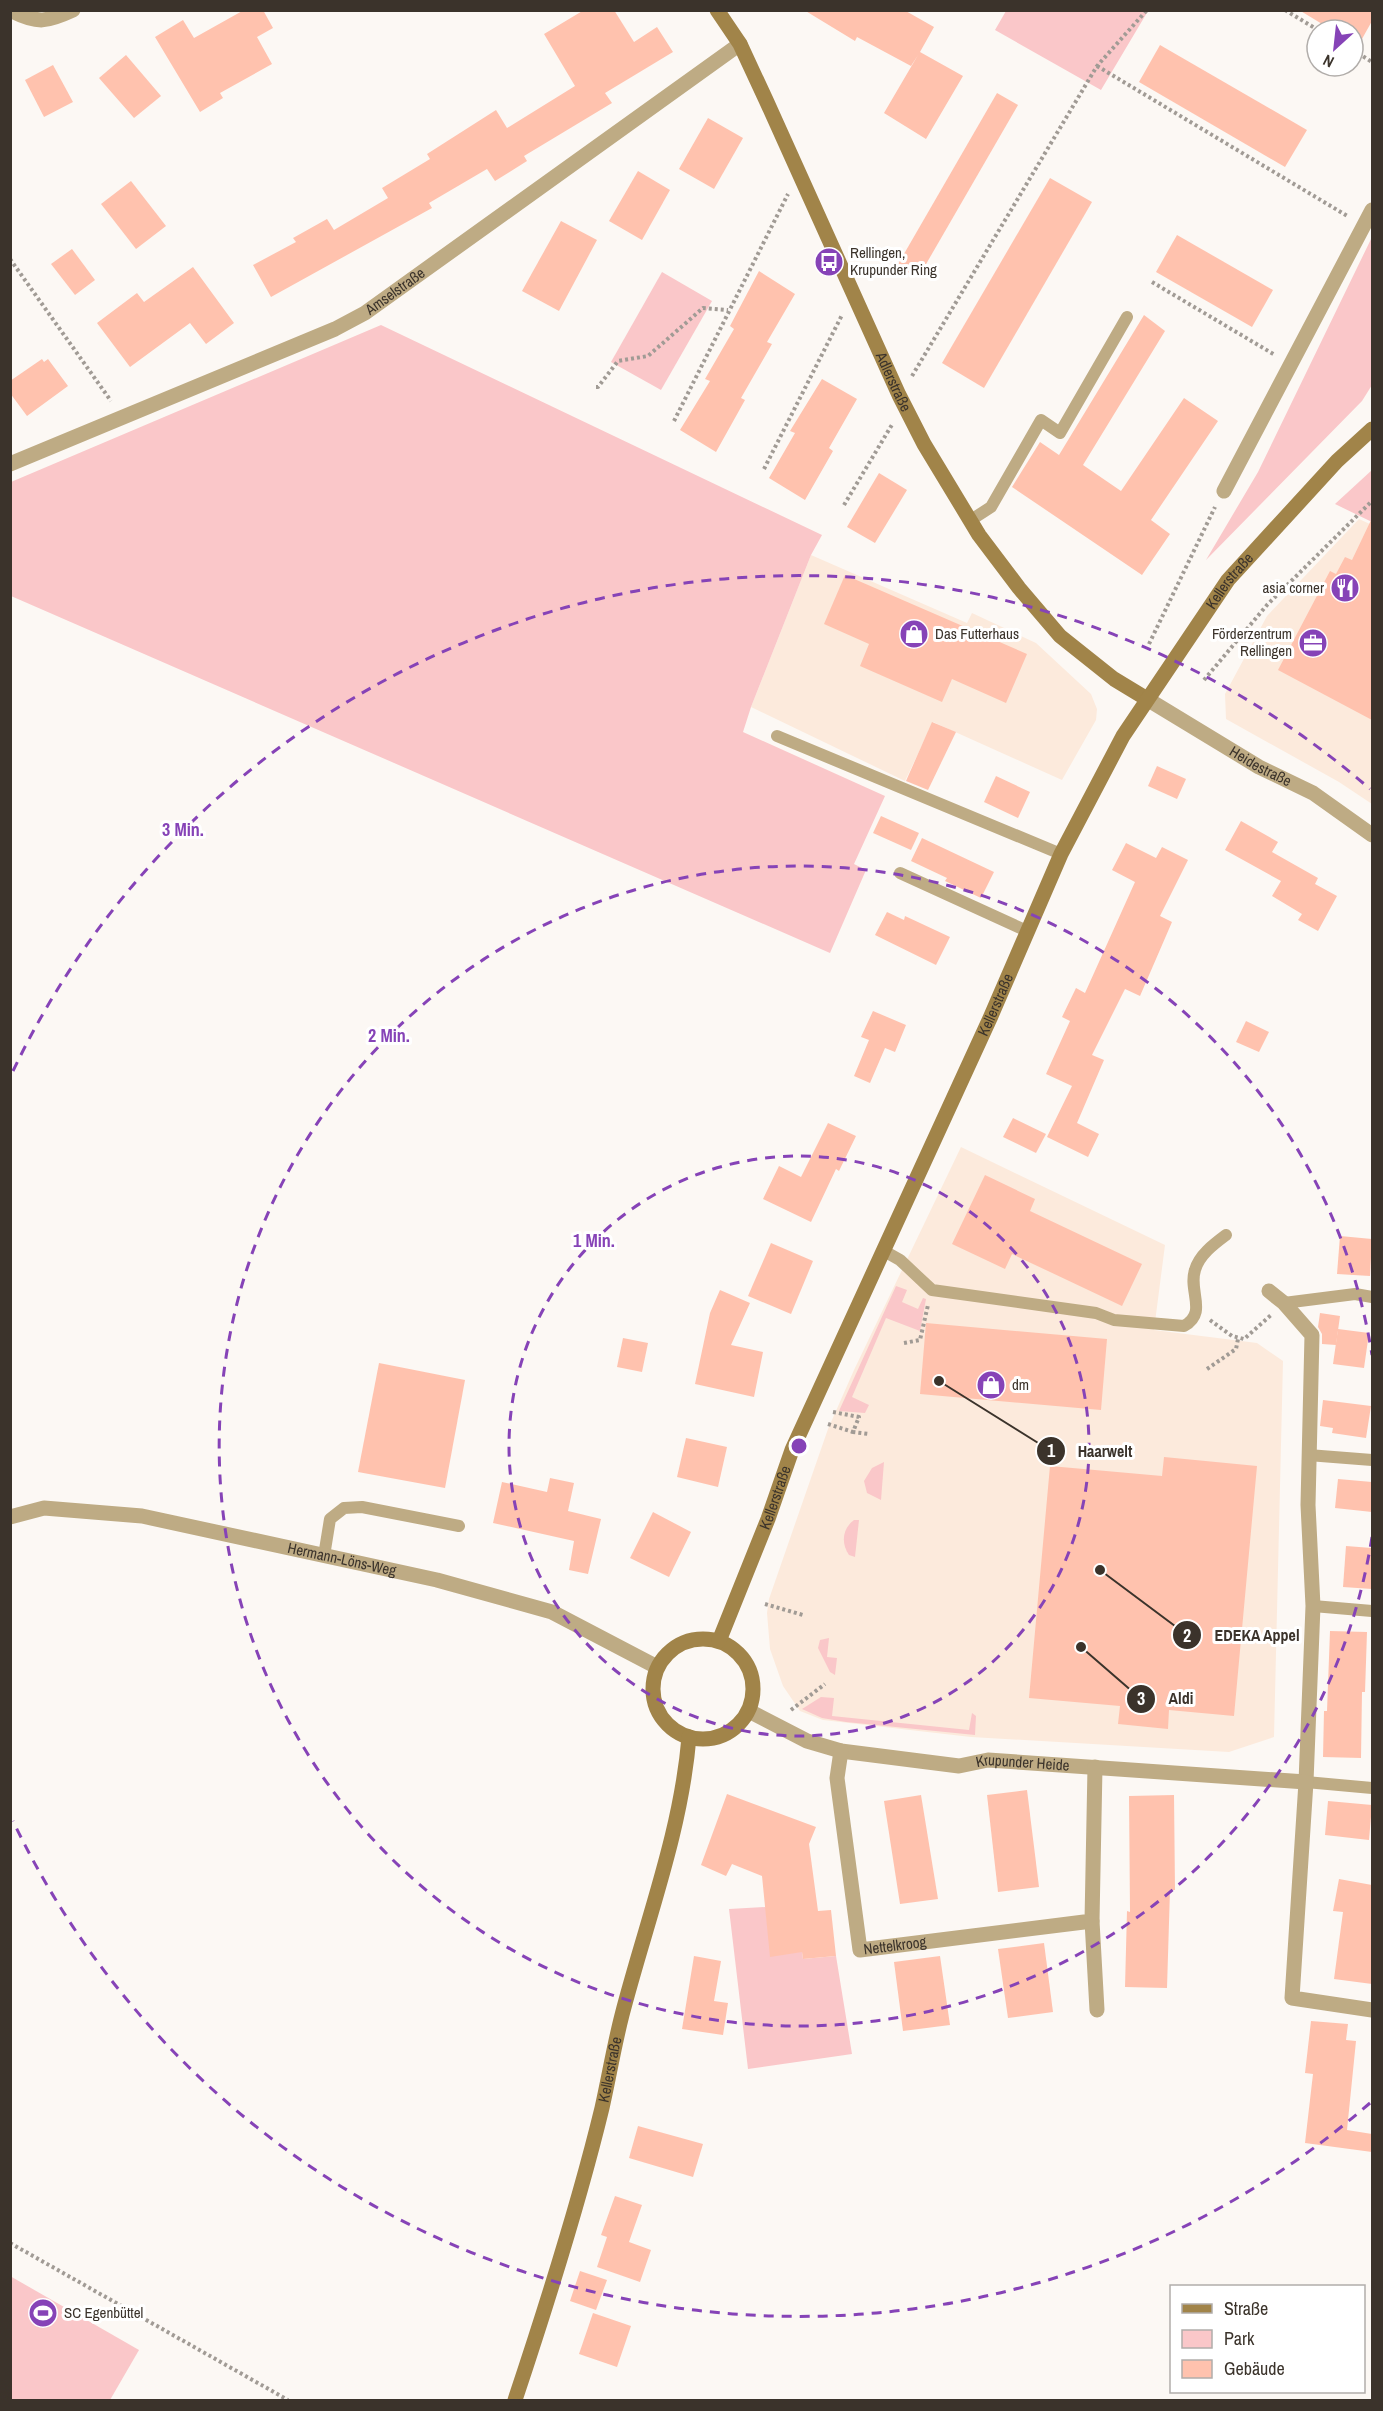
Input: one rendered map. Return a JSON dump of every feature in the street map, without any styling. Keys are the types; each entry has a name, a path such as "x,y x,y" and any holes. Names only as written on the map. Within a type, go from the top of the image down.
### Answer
{"main road":[{"name":"Adlerstraße","path":"717,10 740,44 899,396 924,444 971,520 1019,588 1060,636 1114,679 1147,699"},
{"name":"Kellerstraße","path":"719,1641 768,1519 792,1450 884,1251 1061,854 1123,735 1228,580 1337,461 1372,429"},
{"path":"701,1638 719,1641 743,1657 754,1683 749,1711 738,1725 723,1735 706,1739 689,1737 673,1729 661,1717 654,1701 653,1684 657,1668 668,1652 683,1642 701,1638"},
{"name":"Kellerstraße","path":"515,2400 564,2249 601,2109 621,2016 661,1882 685,1778 689,1737"}],"street":[{"path":"12,11 31,21 54,19 73,10"},
{"name":"Amselstraße","path":"10,464 335,329 364,313 740,44"},
{"path":"1224,491 1372,210"},
{"name":"Heidestraße","path":"1147,699 1259,767 1314,793 1372,835"},
{"path":"1269,1291 1284,1302 1312,1335 1308,1505 1314,1606 1306,1782 1292,1998 1372,2010"},
{"name":"Hermann-Löns-Weg","path":"10,1517 44,1508 142,1516 437,1580 552,1612 657,1668"},
{"name":"Krupunder Heide","path":"749,1711 807,1742 841,1751 959,1766 988,1760 1306,1782"},
{"name":"Nettelkroog","path":"841,1751 837,1778 860,1950 1092,1921"},
{"path":"1095,1767 1092,1921 1096,2010"}],"lane":[{"path":"971,520 991,507 1041,420 1060,433 1127,317"},
{"path":"777,736 1061,854"},
{"path":"900,873 1027,931"},
{"path":"884,1251 900,1260 932,1290 1096,1313 1114,1320 1184,1326 1191,1322 1197,1311 1193,1284 1195,1269 1212,1245 1226,1234"},
{"path":"1284,1302 1355,1294 1372,1297"},
{"path":"1308,1455 1372,1460"},
{"path":"324,1556 330,1519 344,1508 362,1507 459,1526"},
{"path":"1314,1606 1372,1611"},
{"name":"Krupunder Heide","path":"1306,1782 1372,1788"}],"path":[{"path":"912,376 1097,66 1147,10"},
{"path":"1285,10 1305,22"},
{"path":"1097,66 1364,227"},
{"path":"674,421 789,192"},
{"path":"10,259 122,416"},
{"path":"1152,282 1291,364"},
{"path":"596,387 618,361 648,356 703,308 728,310"},
{"path":"764,470 843,312"},
{"path":"844,505 895,420"},
{"path":"1149,644 1224,491"},
{"path":"1204,680 1267,604 1372,501"},
{"path":"904,1343 920,1340 932,1290"},
{"path":"1197,1311 1238,1339 1244,1339 1284,1302"},
{"path":"1206,1369 1236,1349 1238,1339"},
{"path":"833,1412 860,1417 854,1432"},
{"path":"828,1424 869,1434"},
{"path":"765,1604 803,1615"},
{"path":"791,1710 825,1684"},
{"path":"10,2243 288,2400"}],"shaded area":[{"path":"1359,519 1372,525 1372,804 1339,782 1226,719 1225,694 1267,616"},
{"path":"811,555 967,623 972,613 1036,643 1091,694 1097,709 1096,720 1062,780 933,722 905,781 751,707"},
{"path":"961,1147 1165,1245 1154,1330 1257,1343 1283,1361 1274,1737 1229,1752 971,1737 823,1720 800,1711 783,1686 770,1649 767,1613 769,1599 828,1429"}],"green space":[{"path":"1006,11 1148,11 1101,90 995,30"},
{"path":"1372,237 1372,385 1362,401 1206,560 1258,472"},
{"path":"662,272 712,301 661,390 611,362"},
{"path":"381,325 822,535 811,555 743,732 885,796 854,864 866,870 830,953 11,596 11,482"},
{"path":"1372,470 1372,522 1335,504"},
{"path":"896,1286 907,1290 902,1302 918,1309 923,1298 926,1299 920,1331 886,1318 852,1397 869,1405 865,1413 839,1411"},
{"path":"884,1462 881,1500 867,1493 864,1481 872,1468"},
{"path":"854,1520 859,1520 855,1557 849,1555 844,1541 845,1532"},
{"path":"829,1638 827,1657 837,1658 835,1675 830,1672 818,1648 820,1640"},
{"path":"821,1697 834,1698 832,1716 969,1730 972,1713 976,1716 975,1735 846,1722 822,1718 802,1709"},
{"path":"765,1907 802,1952 803,1959 836,1956 852,2054 748,2069 729,1909"},
{"name":"SC Egenbüttel","path":"10,2276 139,2350 110,2400 11,2400"}],"building":[{"path":"244,10 263,10 273,28 257,37 272,64 220,93 223,98 200,112 155,37 183,20 194,38"},
{"path":"584,10 614,10 634,42 657,27 673,52 605,93 612,103 524,156 527,161 495,181 487,169 429,203 432,208 271,297 253,265 296,242 293,238 327,219 334,230 388,198 382,188 430,159 427,154 496,110 507,128 575,86 544,34"},
{"path":"804,10 904,10 934,27 920,52 963,76 926,139 884,113 918,55 911,66 857,37 855,41"},
{"path":"1299,10 1372,10 1372,21 1365,34 1365,18 1312,18"},
{"path":"1160,45 1307,130 1285,167 1139,82"},
{"path":"126,55 161,96 134,118 99,78"},
{"path":"53,65 73,102 44,117 25,80"},
{"path":"997,93 1018,105 918,278 897,266"},
{"path":"708,118 743,138 714,189 679,169"},
{"path":"638,171 670,190 642,240 609,221"},
{"path":"1050,178 1092,202 984,388 942,363"},
{"path":"131,181 166,226 136,249 101,204"},
{"path":"561,221 597,240 559,311 522,291"},
{"path":"1177,235 1273,290 1252,327 1156,272"},
{"path":"72,249 95,280 75,295 51,264"},
{"path":"193,267 234,323 206,344 190,323 130,367 97,323 137,293 144,302"},
{"path":"759,271 795,294 767,342 772,344 741,398 745,400 716,452 680,430 710,381 705,379 734,329 730,326"},
{"path":"1144,315 1165,331 1083,465 1121,491 1184,398 1218,421 1151,520 1170,534 1142,575 1012,487 1040,442 1059,455"},
{"path":"42,359 44,362 48,359 68,386 27,416 10,393 10,381"},
{"path":"822,379 857,399 829,448 833,451 805,500 769,478 795,433 790,431"},
{"path":"879,473 907,490 875,543 847,527"},
{"path":"1372,518 1372,720 1278,670 1330,571 1336,574 1345,557 1352,560"},
{"name":"Das Futterhaus","path":"845,575 1027,654 1006,703 952,679 942,702 860,666 869,644 824,624"},
{"path":"932,722 956,732 928,790 906,781"},
{"path":"1157,766 1186,779 1177,799 1148,786"},
{"path":"996,776 1030,792 1018,818 984,802"},
{"path":"881,816 919,833 911,850 873,833"},
{"path":"1241,821 1278,842 1272,852 1318,878 1315,884 1337,896 1318,931 1298,920 1302,914 1272,896 1281,881 1225,850"},
{"path":"922,838 994,872 981,898 911,861"},
{"path":"1126,843 1156,858 1162,847 1188,860 1160,916 1172,922 1140,996 1125,989 1092,1055 1104,1060 1077,1123 1099,1134 1088,1157 1047,1137 1072,1086 1046,1074 1070,1021 1062,1017 1076,988 1085,993 1135,882 1112,870"},
{"path":"887,912 904,920 905,916 950,937 936,965 875,935"},
{"path":"873,1011 906,1025 895,1052 885,1048 870,1083 854,1076 869,1040 861,1037"},
{"path":"1246,1021 1269,1032 1259,1052 1236,1042"},
{"path":"1013,1118 1046,1134 1036,1153 1003,1137"},
{"path":"828,1123 856,1136 839,1171 836,1169 811,1222 763,1199 779,1166 801,1177"},
{"path":"985,1175 1035,1199 1030,1211 1142,1264 1122,1306 1012,1254 1005,1269 952,1244"},
{"path":"1340,1236 1372,1239 1370,1276 1337,1274"},
{"path":"771,1243 813,1261 791,1314 748,1296"},
{"path":"720,1290 750,1303 731,1345 763,1352 754,1397 695,1384 710,1313"},
{"path":"1320,1313 1340,1316 1336,1345 1322,1344 1322,1334 1318,1327"},
{"path":"926,1323 1107,1339 1101,1410 920,1394"},
{"path":"1338,1329 1369,1333 1364,1368 1333,1364"},
{"path":"623,1338 648,1343 642,1372 617,1367"},
{"path":"379,1363 465,1380 445,1488 358,1472"},
{"path":"1323,1400 1371,1406 1366,1438 1332,1433 1333,1428 1320,1426"},
{"path":"686,1438 727,1447 718,1487 677,1477"},
{"path":"1164,1457 1257,1466 1234,1716 1169,1710 1168,1729 1118,1724 1120,1706 1029,1698 1050,1466 1162,1476"},
{"path":"550,1478 574,1483 568,1511 601,1519 588,1574 569,1570 574,1541 493,1523 502,1482 547,1492"},
{"path":"1338,1479 1372,1482 1372,1512 1335,1508"},
{"path":"653,1512 691,1532 669,1577 630,1558"},
{"path":"1346,1546 1372,1548 1372,1589 1343,1587"},
{"path":"1330,1631 1367,1632 1365,1692 1362,1692 1361,1758 1323,1757"},
{"path":"1027,1790 1039,1887 998,1892 987,1795"},
{"path":"727,1794 816,1827 809,1844 818,1911 831,1910 836,1956 803,1959 802,1952 770,1957 762,1876 732,1864 726,1876 701,1865"},
{"path":"921,1795 938,1899 900,1904 884,1801"},
{"path":"1174,1795 1175,1890 1170,1890 1167,1988 1125,1987 1127,1911 1130,1912 1129,1796"},
{"path":"1328,1801 1372,1805 1369,1840 1325,1835"},
{"path":"1339,1879 1372,1885 1372,1984 1334,1979 1343,1912 1333,1911"},
{"path":"1044,1943 1053,2012 1008,2018 998,1949"},
{"path":"694,1956 721,1961 714,2001 728,2003 723,2035 682,2029"},
{"path":"940,1956 950,2025 903,2031 894,1962"},
{"path":"1311,2021 1348,2024 1346,2040 1356,2041 1347,2130 1372,2134 1372,2152 1305,2143 1313,2074 1305,2073"},
{"path":"638,2126 703,2144 693,2177 629,2158"},
{"path":"615,2196 642,2205 629,2242 651,2250 640,2282 597,2267 607,2237 601,2235"},
{"path":"580,2271 607,2280 596,2310 570,2301"},
{"path":"593,2313 631,2326 617,2367 579,2354"}],"place":[{"name":"Rellingen, Krupunder Ring","path":"829,262"},
{"name":"asia corner","path":"1345,588"},
{"name":"Das Futterhaus","path":"914,634"},
{"name":"Förderzentrum Rellingen","path":"1313,643"},
{"name":"Haarwelt","path":"939,1381"},
{"name":"dm","path":"991,1385"},
{"name":"EDEKA Appel","path":"1100,1570"},
{"name":"Aldi","path":"1081,1647"},
{"name":"SC Egenbüttel","path":"43,2313"}]}
